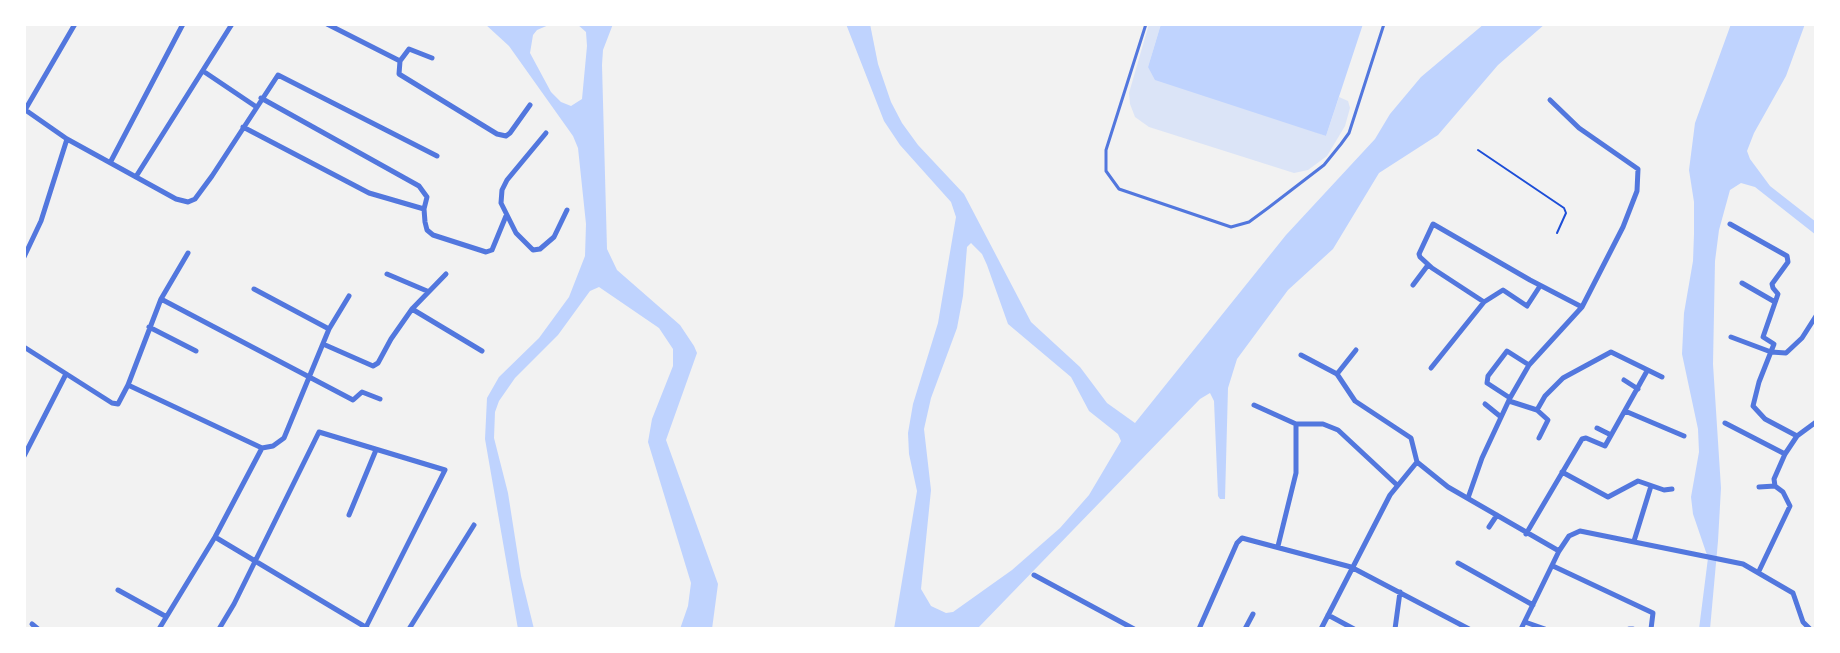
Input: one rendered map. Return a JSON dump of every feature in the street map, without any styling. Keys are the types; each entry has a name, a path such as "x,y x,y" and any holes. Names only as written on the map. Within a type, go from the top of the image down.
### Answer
{"street":[{"path":"75,24 24,110 67,139 176,199 188,202 195,199 278,75 437,156"},
{"path":"111,161 183,24"},
{"path":"137,175 232,24"},
{"path":"327,24 400,61"},
{"path":"432,58 412,48 400,61 399,74 497,134 506,136 510,133 530,105"},
{"path":"203,71 256,106"},
{"path":"261,98 419,186 427,197 424,209 427,230 433,235 486,252 492,250 506,216"},
{"path":"1468,498 1482,458 1509,400 1529,365 1582,307 1623,227 1637,191 1638,169 1579,128 1550,100"},
{"path":"243,127 369,193 424,209"},
{"path":"546,133 507,180 501,203 521,240 533,250 540,249 554,237 567,210"},
{"path":"24,257 41,221 67,139"},
{"path":"1484,302 1428,265 1419,254 1429,230 1435,224 1582,307"},
{"path":"1730,224 1787,256 1788,262 1772,284 1778,294 1763,337 1774,344 1753,406 1765,419 1797,436"},
{"path":"24,230 34,235"},
{"path":"24,347 118,404 161,299 188,253"},
{"path":"1413,285 1428,265"},
{"path":"387,274 427,291"},
{"path":"323,344 373,366 378,363 412,309 446,274"},
{"path":"1742,283 1775,302"},
{"path":"1431,368 1484,302 1503,290 1527,306 1540,286"},
{"path":"254,289 329,329"},
{"path":"128,385 262,448 273,446 284,438 329,329 349,296"},
{"path":"161,299 353,400 362,392 380,399"},
{"path":"412,309 482,351"},
{"path":"1731,337 1771,352 1786,353 1802,338 1816,316"},
{"path":"149,327 196,351"},
{"path":"1337,374 1356,350"},
{"path":"1529,365 1507,351 1488,376 1487,383 1509,400 1537,410 1548,420 1539,438"},
{"path":"1537,410 1545,396 1563,378 1605,353 1617,354 1662,377"},
{"path":"1301,355 1337,374 1355,401 1411,438 1417,462 1448,487 1559,551"},
{"path":"1526,534 1582,439 1603,447 1647,371"},
{"path":"24,456 66,374"},
{"path":"1624,380 1648,391"},
{"path":"1485,404 1501,417"},
{"path":"1254,405 1296,424 1323,424 1338,430 1397,485"},
{"path":"1625,411 1684,436"},
{"path":"1725,423 1785,454"},
{"path":"1278,546 1296,473 1296,424"},
{"path":"1775,486 1774,479 1785,454 1797,436 1815,424"},
{"path":"1597,428 1611,435"},
{"path":"215,537 255,560 367,628 445,470 319,432 255,560 234,604 219,629"},
{"path":"159,629 215,537 262,448"},
{"path":"349,515 376,450"},
{"path":"1321,629 1351,567 1397,485 1417,462"},
{"path":"1562,472 1608,497 1638,481 1672,489"},
{"path":"1634,541 1651,486"},
{"path":"1759,487 1775,486 1783,492 1790,506 1759,571"},
{"path":"1489,527 1497,515"},
{"path":"409,629 474,525"},
{"path":"1521,629 1559,551 1569,536 1580,531 1743,564 1793,593 1803,622 1810,629"},
{"path":"1199,629 1242,538 1351,567 1469,629"},
{"path":"1458,563 1533,605"},
{"path":"1553,566 1653,613 1651,629"},
{"path":"1034,575 1134,629"},
{"path":"118,590 165,616"},
{"path":"1395,629 1400,592"},
{"path":"1245,629 1253,614"},
{"path":"1328,615 1354,629"},
{"path":"1525,622 1545,629"}],"lane":[{"path":"1146,24 1106,150 1106,171 1119,189 1231,227 1249,222 1324,165 1341,144 1349,133 1384,24"}],"path":[{"path":"1478,150 1564,208 1566,213 1557,233"}],"shaded area":[{"path":"1149,24 1161,24 1148,67 1326,136 1339,97 1348,101 1350,108 1345,126 1327,156 1308,170 1294,173 1149,127 1135,117 1129,93"}],"water":[{"path":"485,24 551,24 533,35 530,53 551,92 561,102 571,106 582,99 587,46 586,32 577,24 613,24 603,50 602,65 607,249 617,270 680,325 697,353 666,440 718,584 712,629 680,629 688,606 691,583 648,442 652,419 673,366 673,349 659,328 599,287 590,291 558,335 515,378 495,412 494,438 508,493 521,576 534,629 518,629 485,439 487,398 499,377 539,338 569,297 585,256 586,224 578,148 573,136 509,46"},
{"path":"846,24 870,24 878,64 902,123 918,145 964,194 1031,322 1080,367 1107,403 1135,423 1286,235 1375,139 1390,114 1421,77 1484,24 1545,24 1498,65 1438,135 1379,173 1333,249 1288,290 1237,359 1228,388 1225,499 1218,496 1214,401 1210,393 1200,399 977,629 894,629 917,491 908,433 913,404 938,323 956,217 951,202 900,145 884,121","holes":["971,243 982,254 1008,324 1071,377 1089,411 1118,434 1121,441 1089,495 1060,528 1012,570 953,612 946,613 931,606 921,589 931,490 924,429 931,398 957,328 967,247"]},
{"path":"1161,24 1363,24 1326,136 1155,80 1148,67"},
{"path":"1731,24 1805,24 1786,76 1747,151 1770,186 1816,222 1816,235 1755,187 1741,183 1730,190 1719,230 1715,261 1713,364 1721,488 1718,541 1710,629 1699,629 1708,558 1693,514 1691,497 1699,452 1698,429 1682,354 1684,313 1693,261 1694,202 1689,170 1695,123"}]}
